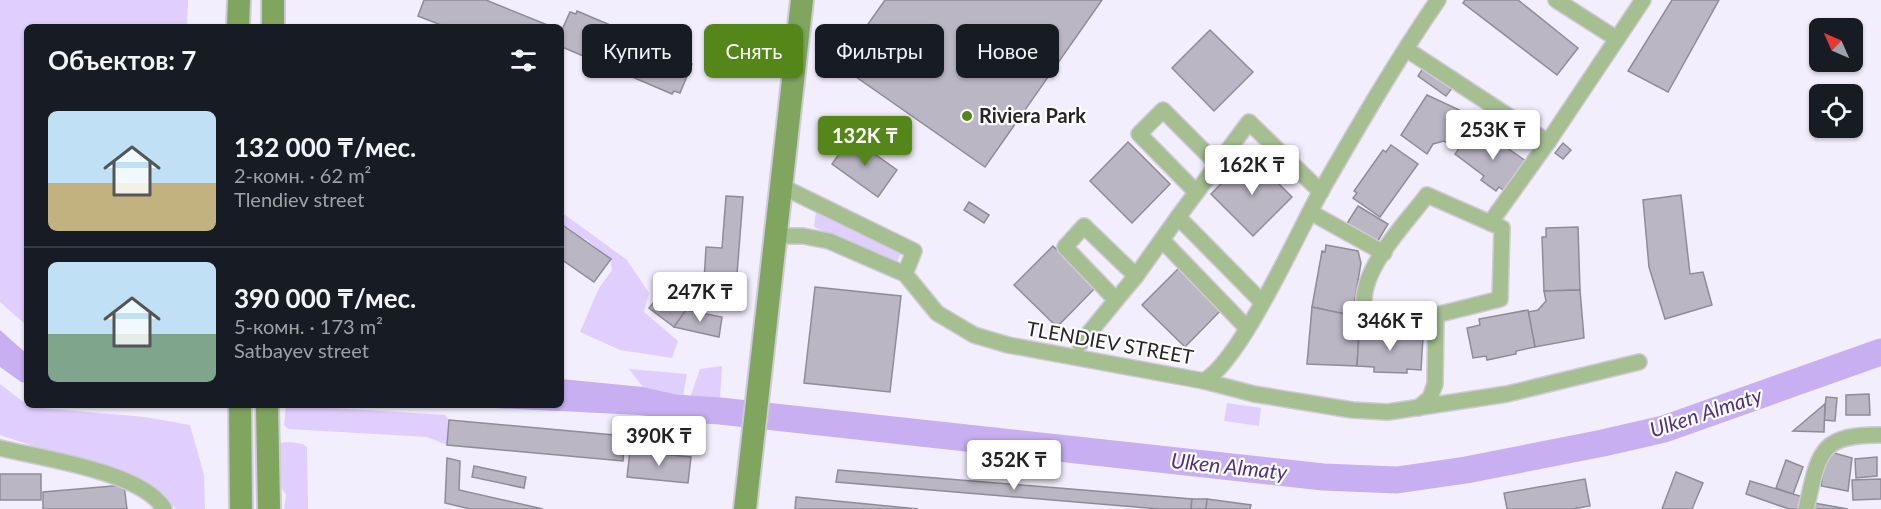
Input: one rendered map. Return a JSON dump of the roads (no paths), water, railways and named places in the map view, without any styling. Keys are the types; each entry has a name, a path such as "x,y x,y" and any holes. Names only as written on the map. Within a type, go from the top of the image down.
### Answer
{"main road":[{"path":"238,24 239,0"},
{"path":"273,0 273,24"},
{"path":"745,509 802,0"},
{"path":"267,409 269,509"},
{"path":"240,410 241,509"}],"street":[{"name":"TLENDIEV STREET","path":"905,274 937,313 974,335 1008,345 1204,381 1222,366 1247,328 1321,192 1406,49 1438,0"},
{"path":"1556,0 1617,39"},
{"path":"1490,223 1548,142 1643,0"},
{"path":"1406,49 1548,142"},
{"path":"1196,192 1139,134 1163,111 1217,164"},
{"path":"1080,344 1136,276 1249,122 1321,192"},
{"path":"776,236 803,236 829,241 905,274 914,251 781,186"},
{"path":"1427,195 1490,223 1502,228 1500,299 1436,315 1376,319 1367,312 1364,301 1373,268 1427,195"},
{"path":"1310,212 1384,253"},
{"path":"1178,217 1262,302"},
{"path":"1116,300 1065,247 1084,226 1136,276"},
{"path":"1162,241 1247,328"},
{"path":"1418,408 1430,398 1435,384 1436,315"},
{"path":"1204,381 1254,394 1352,410 1388,412 1507,394 1639,362"},
{"path":"1806,509 1818,459 1829,444 1853,434 1881,435"},
{"path":"0,448 127,479 151,494 164,509"}],"waterway":[{"name":"Ulken Almaty","path":"659,407 720,411 1323,477 1397,480 1466,470 1664,429 1881,352"}],"place":[{"name":"Riviera Park","path":"967,116"}]}
